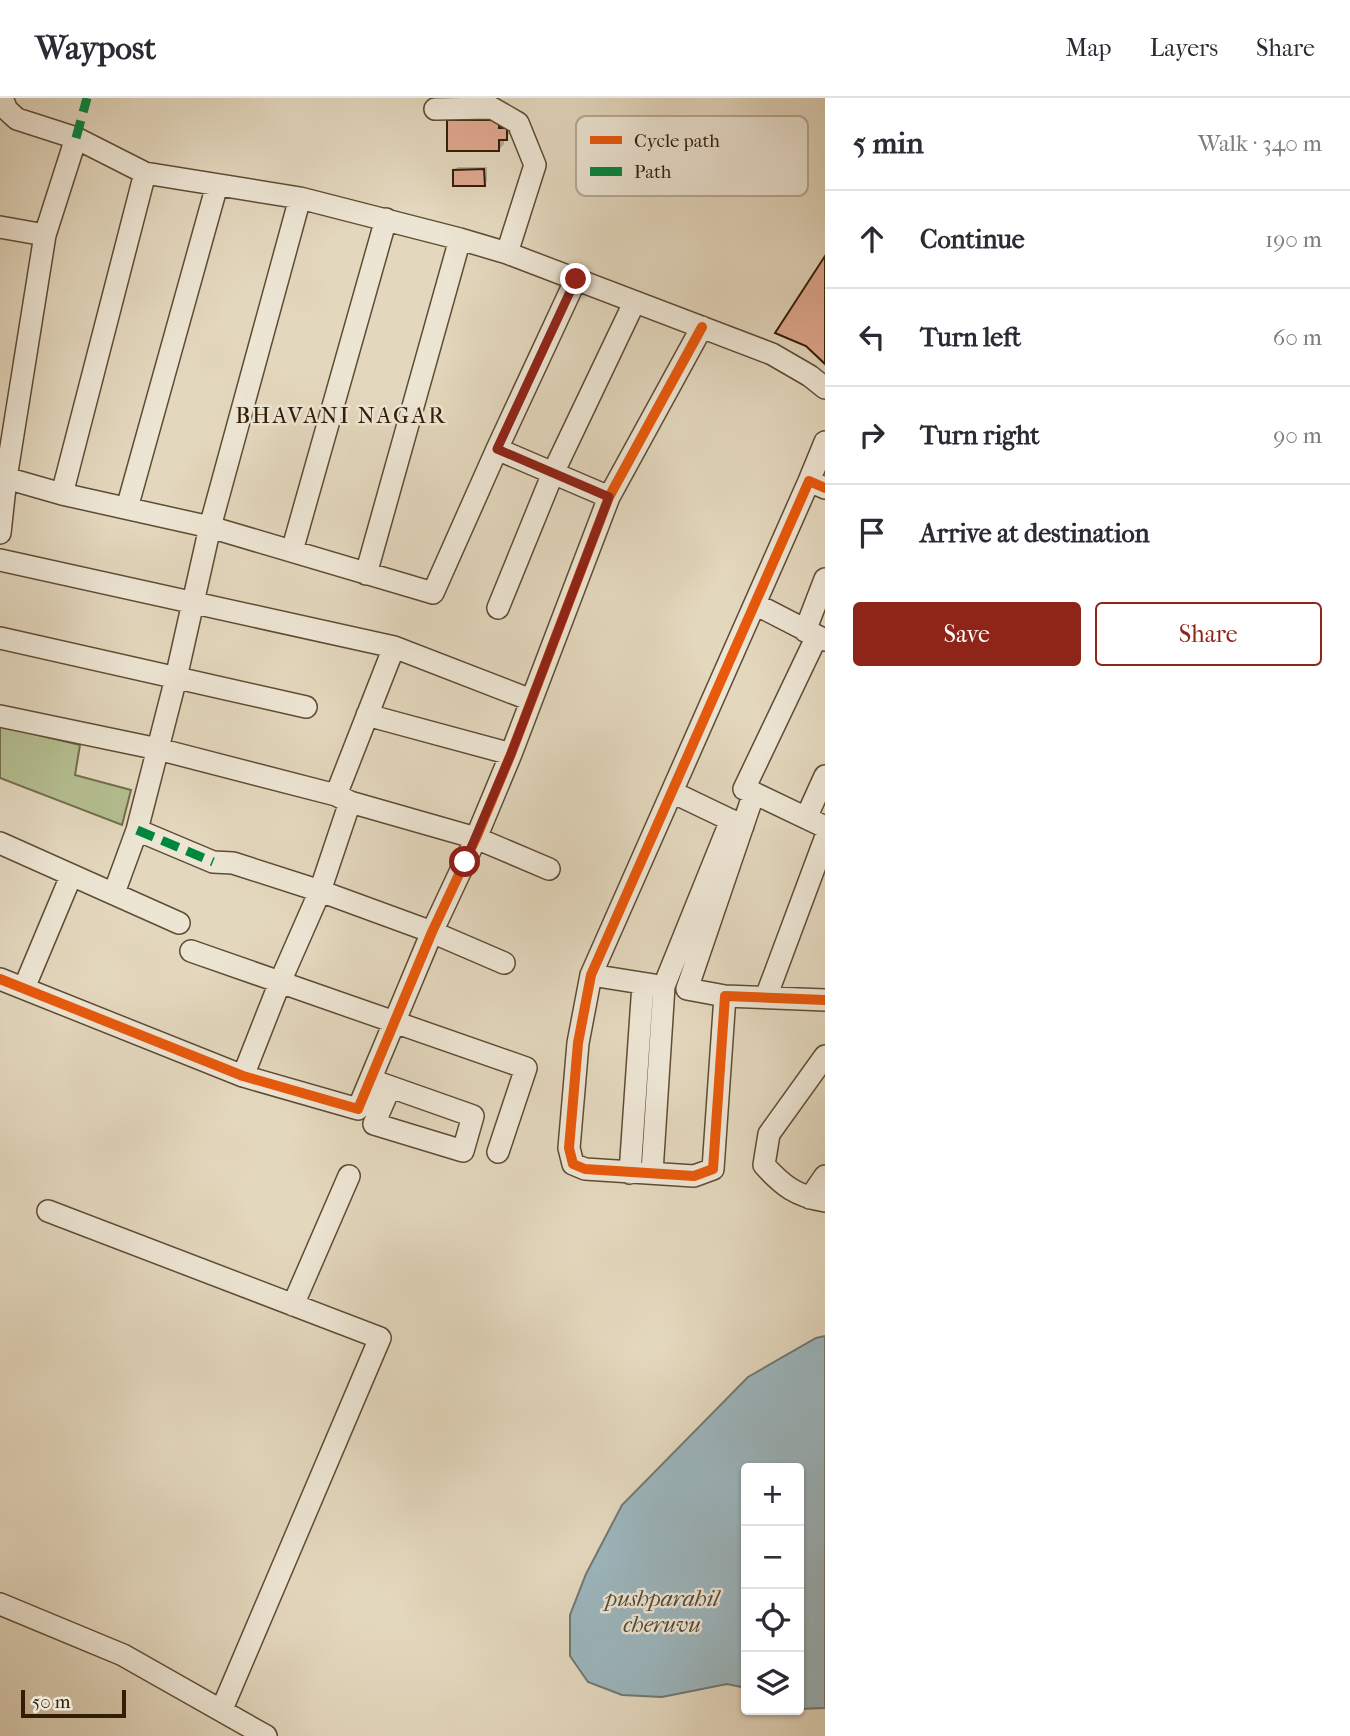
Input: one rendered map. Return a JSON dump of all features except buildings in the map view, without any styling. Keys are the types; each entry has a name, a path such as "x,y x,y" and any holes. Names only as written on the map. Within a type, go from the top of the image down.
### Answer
{"street":[{"path":"2,98 9,120 76,138 145,173 300,198 507,253 772,354 825,388"},
{"path":"435,109 492,108 518,123 535,165 507,253"},
{"path":"0,533 1,502 6,478 6,438 45,235 76,138"},
{"path":"62,494 145,173"},
{"path":"127,508 216,185"},
{"path":"114,893 137,830 176,678 210,527 300,198"},
{"path":"292,551 386,219"},
{"path":"0,227 45,235"},
{"path":"366,574 460,239"},
{"path":"6,478 62,494 210,527 433,593 576,279"},
{"path":"498,608 553,473 634,303"},
{"path":"0,979 243,1076 358,1109 380,1083 395,1023 511,754 609,497 702,327"},
{"path":"725,996 713,1169 694,1176 585,1169 573,1164 569,1148 578,1043 591,975 755,604 817,484 825,442"},
{"path":"497,449 609,497"},
{"path":"0,560 394,648 531,700"},
{"path":"825,579 815,636 744,789 816,823 825,776"},
{"path":"755,604 815,636"},
{"path":"0,638 306,707"},
{"path":"243,1076 320,891 367,715 394,648"},
{"path":"367,715 511,754"},
{"path":"0,716 158,750 343,799 476,838 549,869"},
{"path":"672,792 738,823"},
{"path":"629,1173 653,985 754,793"},
{"path":"628,866 646,821 660,818"},
{"path":"687,989 738,823"},
{"path":"137,830 213,862 233,863 320,891 432,932 504,963"},
{"path":"766,998 825,839"},
{"path":"0,843 179,923"},
{"path":"24,988 71,876"},
{"path":"191,951 526,1068 498,1152"},
{"path":"591,975 725,996 825,1000"},
{"path":"652,1172 653,985"},
{"path":"720,1082 727,1080 729,1074 732,1031"},
{"path":"825,1056 769,1134 764,1165 784,1187 818,1200 825,1175"},
{"path":"293,1305 349,1175"},
{"path":"48,1210 380,1338 222,1709"},
{"path":"0,1604 123,1655 267,1736"}],"green space":[{"path":"0,726 80,745 75,775 131,790 122,825 0,778"}],"water":[{"name":"pushparahil cheruvu","path":"825,1336 825,1708 804,1709 804,1463 741,1463 741,1687 727,1684 662,1697 622,1695 588,1682 570,1656 570,1615 586,1574 622,1505 748,1377 816,1338"}],"marked path":[{"path":"76,138 87,98"},
{"path":"137,830 213,862"}],"cycle path":[{"path":"0,979 243,1076 358,1109 511,754 609,497 702,327"},
{"path":"825,488 809,481 591,975 578,1043 569,1148 573,1164 585,1169 694,1176 713,1169 725,996 825,1000"}],"district":[{"name":"BHAVANI NAGAR","path":"341,415"}],"route":[{"path":"465,862 511,754 609,497 497,449 576,279"}]}
